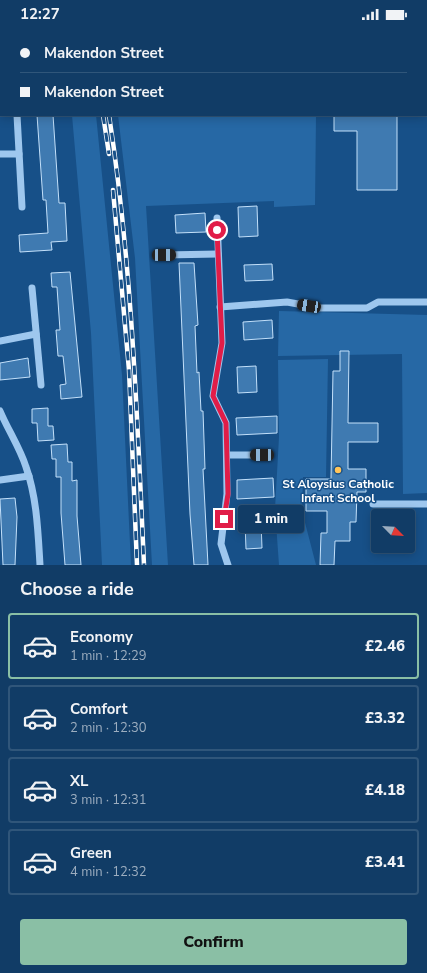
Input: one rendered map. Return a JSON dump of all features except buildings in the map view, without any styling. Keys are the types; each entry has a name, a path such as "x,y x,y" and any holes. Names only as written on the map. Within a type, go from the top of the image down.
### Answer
{"street":[{"path":"17,116 22,207"},
{"path":"0,154 19,154"},
{"path":"217,218 222,343 213,396 226,423 228,494 221,544 228,565"},
{"path":"164,255 218,254"},
{"path":"32,288 41,385"},
{"path":"220,307 287,302 320,308 367,308 378,302 427,302"},
{"path":"0,341 36,334"},
{"path":"0,411 9,433 26,466 34,494 40,565"},
{"path":"227,455 262,455"},
{"path":"0,480 29,476"},
{"path":"373,504 427,504"}],"shaded area":[{"path":"72,116 96,116 122,375 131,565 102,565 91,333"},
{"path":"118,116 316,116 315,205 274,207 274,201 146,206 168,565 152,565 135,258"},
{"path":"279,311 427,315 427,493 403,494 402,354 278,356"},
{"path":"328,359 326,477 303,477 302,511 316,565 279,565 275,509 279,437 278,360"}],"railway":[{"path":"103,116 109,154"},
{"path":"109,116 117,171 128,283 136,396 144,565"},
{"path":"113,190 129,370 137,565"}],"place":[{"name":"St Aloysius Catholic Infant School","path":"338,470"}],"route":[{"path":"217,230 222,343 213,396 226,423 228,494 224,519"}]}
